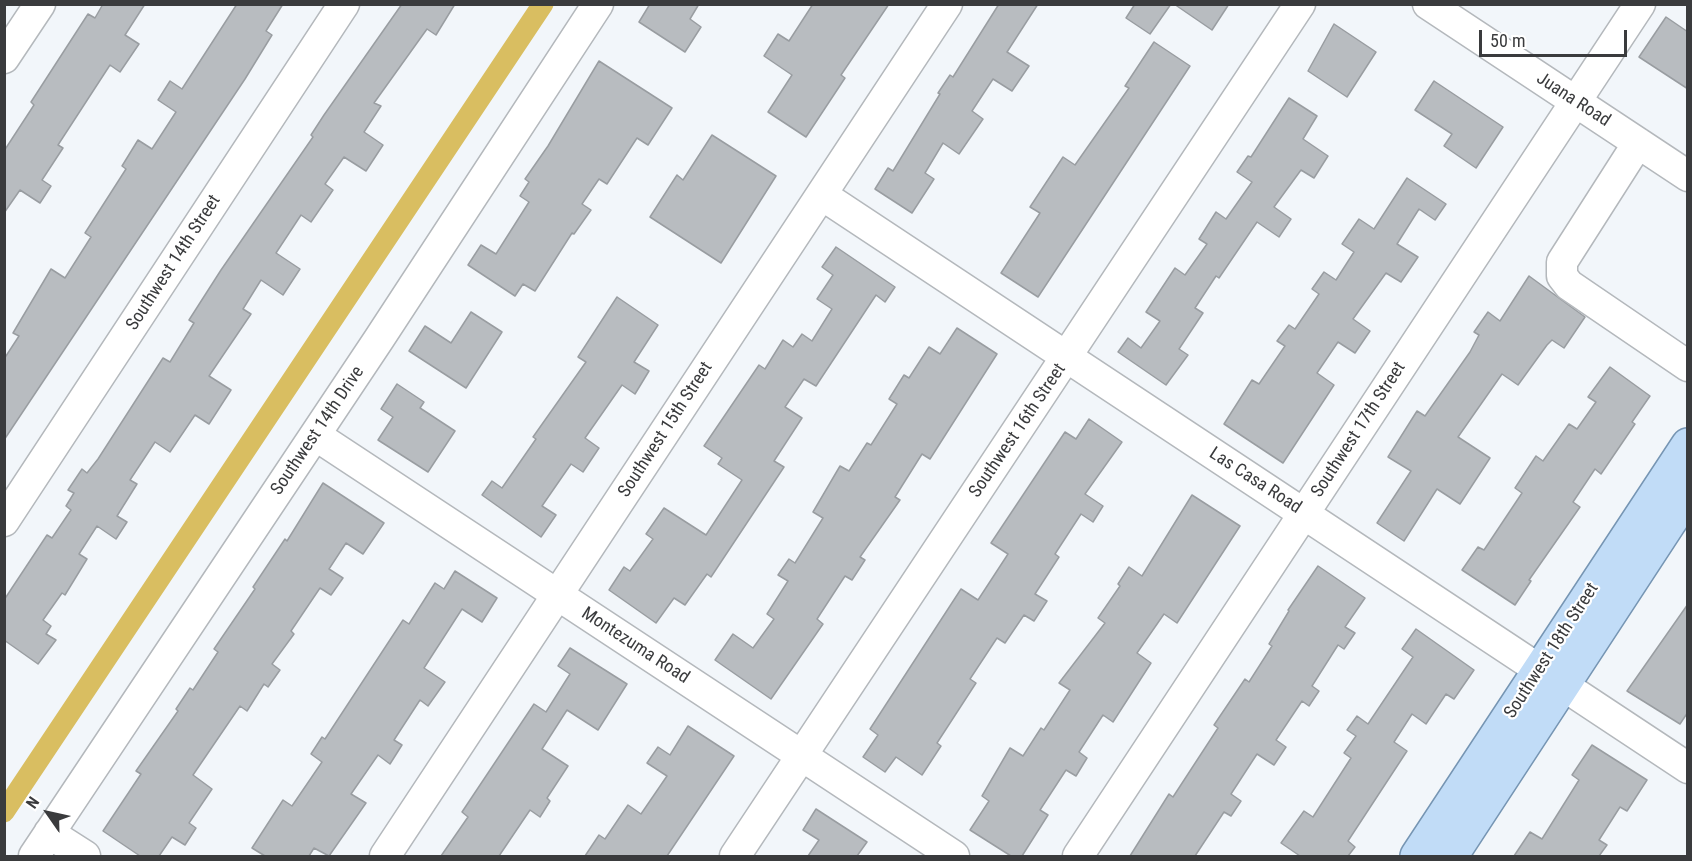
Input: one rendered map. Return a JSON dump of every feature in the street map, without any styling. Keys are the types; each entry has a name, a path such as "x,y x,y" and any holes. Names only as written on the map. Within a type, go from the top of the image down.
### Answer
{"main road":[{"name":"Southwest 18th Street","path":"1451,856 1551,678 1688,445"},
{"name":"Southwest 18th Street","path":"1417,856 1688,494"}],"street":[{"path":"4,58 40,4"},
{"name":"Southwest 14th Street","path":"5,521 344,4"},
{"name":"Southwest 14th Drive","path":"42,845 598,4"},
{"name":"Southwest 15th Street","path":"385,856 947,4"},
{"name":"Southwest 16th Street","path":"735,856 1300,4"},
{"name":"Juana Road","path":"1428,4 1688,176"},
{"name":"Southwest 17th Street","path":"1078,856 1640,4"},
{"path":"1638,143 1562,262 1562,276 1569,285 1688,366"},
{"name":"Las Casa Road","path":"822,195 1688,768"},
{"name":"Montezuma Road","path":"315,435 954,856"},
{"path":"42,845 85,856"}],"building":[{"path":"103,4 145,4 125,35 139,44 120,72 110,65 58,145 63,148 42,180 51,186 40,203 20,190 4,213 4,151 34,105 31,102 88,14 95,18"},
{"path":"237,4 283,4 266,31 272,35 245,79 4,440 4,359 19,336 13,333 51,269 65,278 91,237 85,233 126,169 122,166 138,140 152,149 176,112 158,100 170,81 182,89"},
{"path":"402,4 455,4 436,35 427,29 374,103 381,106 364,132 383,145 366,171 344,157 325,184 333,190 311,222 301,215 276,253 300,269 283,295 261,280 243,309 251,314 209,376 231,390 209,424 195,415 170,452 155,442 130,480 137,484 117,516 127,522 116,539 97,526 79,554 87,559 65,595 62,593 43,620 51,626 46,634 56,640 38,664 4,640 4,600 47,535 52,538 71,510 66,506 74,493 68,490 82,469 87,473 98,459 163,358 170,362 194,323 189,320 221,270 313,137 311,135 324,115"},
{"path":"650,4 699,4 690,19 701,27 685,52 639,22"},
{"path":"813,4 889,4 841,75 845,78 806,137 768,112 792,75 764,56 778,34 789,41"},
{"path":"999,4 1038,4 1007,52 1029,66 1012,91 993,79 972,111 983,119 959,154 943,143 925,173 934,179 912,213 875,189 888,168 893,171 940,94 938,93 950,75 953,77"},
{"path":"1135,4 1171,4 1150,34 1126,18"},
{"path":"1174,4 1229,4 1212,30"},
{"path":"1666,17 1688,32 1688,89 1639,57"},
{"path":"1334,24 1376,52 1347,97 1308,71"},
{"path":"1154,42 1190,66 1038,297 1001,273 1040,213 1030,207 1063,157 1075,165 1129,88 1125,86"},
{"path":"599,61 672,108 648,145 637,138 607,184 599,179 582,204 591,210 574,234 572,233 535,291 523,284 515,296 468,265 481,245 496,254 529,202 520,196 529,182 525,179 548,146"},
{"path":"1434,81 1503,127 1476,168 1444,146 1452,134 1415,110"},
{"path":"1289,98 1317,116 1303,139 1328,156 1314,178 1301,170 1274,207 1291,219 1279,237 1257,222 1219,278 1216,276 1195,308 1203,313 1179,349 1188,355 1166,385 1118,352 1128,338 1141,348 1160,321 1146,312 1175,268 1185,275 1207,244 1199,239 1216,212 1226,219 1252,182 1237,172 1248,156 1251,157"},
{"path":"712,135 776,176 721,263 650,217 677,175 683,180"},
{"path":"1407,178 1446,204 1435,220 1419,209 1397,244 1418,257 1401,282 1386,273 1353,319 1370,331 1355,353 1338,342 1317,373 1334,385 1283,463 1224,424 1252,380 1259,384 1285,346 1277,341 1289,325 1295,329 1319,294 1312,289 1324,272 1336,280 1354,252 1342,244 1359,219 1374,229"},
{"path":"836,247 895,287 885,302 876,295 816,386 804,379 785,407 802,418 774,461 784,467 711,577 707,574 685,605 674,598 656,623 609,590 624,567 630,571 653,539 646,534 664,508 706,535 742,480 718,464 722,458 704,446 759,365 765,369 783,340 793,347 802,334 812,341 832,309 817,299 833,275 822,267"},
{"path":"1529,276 1585,317 1564,348 1552,340 1547,345 1518,385 1502,374 1458,437 1490,458 1460,504 1437,489 1404,541 1377,523 1411,471 1388,457 1417,411 1425,416 1470,352 1479,335 1474,332 1488,312 1500,321"},
{"path":"617,297 658,325 634,362 649,371 635,394 622,385 585,438 599,448 583,472 571,464 542,506 556,515 541,537 482,495 492,481 502,488 536,439 533,437 586,362 578,357"},
{"path":"471,312 502,332 466,388 409,351 425,326 451,343"},
{"path":"957,328 997,354 930,459 922,454 895,497 900,500 860,557 865,560 852,580 845,576 817,619 823,624 771,699 715,660 733,634 753,648 774,619 767,614 788,581 778,575 789,559 795,563 823,518 813,512 840,466 849,471 867,443 871,445 897,404 889,399 904,375 909,378 929,347 940,354"},
{"path":"1610,367 1650,396 1632,422 1635,424 1601,474 1595,469 1573,502 1580,507 1529,580 1531,581 1515,605 1462,570 1478,547 1484,550 1522,493 1515,488 1536,456 1543,461 1569,424 1577,429 1596,402 1588,397"},
{"path":"397,384 424,402 420,408 455,431 428,472 378,440 393,417 381,409"},
{"path":"1089,419 1122,442 1085,494 1103,506 1093,522 1081,514 1055,554 1059,557 1035,594 1047,601 1034,621 1024,615 1005,643 997,638 970,679 976,683 937,743 941,746 922,775 896,757 885,772 863,757 878,735 870,729 961,589 978,600 1008,554 991,543 1065,432 1076,439"},
{"path":"323,483 384,523 363,554 346,543 329,569 343,578 331,595 320,588 291,631 294,634 272,664 280,670 268,687 264,684 247,711 240,706 193,775 212,789 189,823 196,828 185,845 172,837 159,856 140,856 103,831 141,774 136,771 178,711 176,709 190,688 193,690 218,652 214,649"},
{"path":"1192,495 1240,526 1177,623 1164,614 1137,653 1151,663 1113,722 1103,715 1079,752 1087,758 1076,776 1066,770 1040,810 1048,815 1022,856 1011,856 970,830 989,801 982,796 1010,748 1023,756 1041,728 1044,730 1070,690 1059,683 1105,623 1098,618 1120,586 1118,584 1129,567 1142,576"},
{"path":"1318,566 1365,598 1345,627 1355,633 1344,649 1338,645 1312,686 1319,691 1309,706 1302,701 1276,740 1286,747 1274,765 1257,754 1231,794 1241,801 1231,816 1224,812 1195,856 1130,856 1169,794 1173,797 1218,728 1214,725 1245,679 1249,682 1272,646 1269,644 1288,610"},
{"path":"455,571 497,598 482,622 462,609 424,668 445,682 428,706 420,700 394,740 402,745 390,764 378,755 351,794 366,803 329,856 314,848 309,856 265,856 252,848 283,800 292,806 322,762 311,754 322,737 325,739 403,620 409,624 435,583 444,589"},
{"path":"1688,604 1688,712 1680,724 1627,691"},
{"path":"1416,629 1474,670 1454,699 1446,694 1426,724 1412,714 1394,742 1407,751 1348,841 1355,847 1348,856 1300,856 1281,843 1304,811 1313,817 1351,758 1344,753 1356,736 1347,730 1357,716 1368,724 1413,657 1402,649"},
{"path":"570,648 627,684 598,730 567,710 542,749 568,766 547,798 550,801 540,817 530,810 499,856 441,856 468,817 462,812 534,704 546,712 570,674 558,666"},
{"path":"688,726 734,756 667,856 585,856 599,835 605,839 628,805 641,814 667,776 647,763 658,747 670,755"},
{"path":"1592,745 1647,780 1627,811 1620,807 1599,840 1607,845 1599,856 1514,856 1530,832 1542,839 1579,780 1572,775"},
{"path":"816,809 867,842 857,856 808,856 819,840 803,830"}],"waterway":[{"path":"4,812 543,4"}]}
